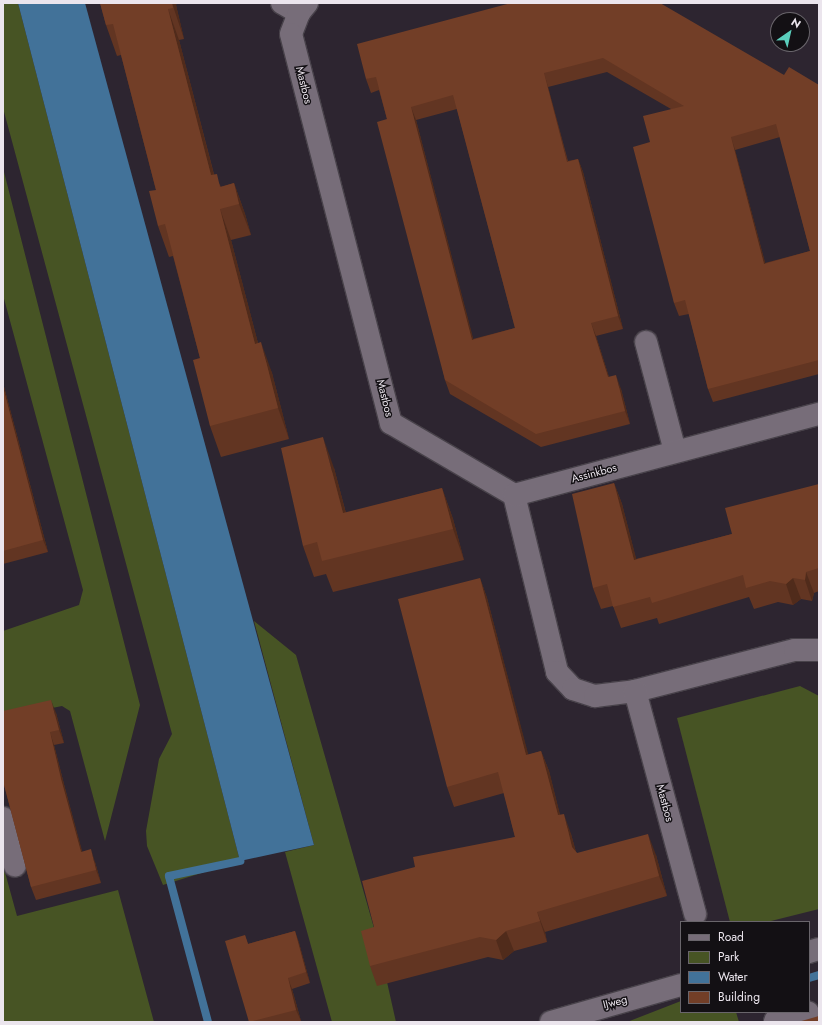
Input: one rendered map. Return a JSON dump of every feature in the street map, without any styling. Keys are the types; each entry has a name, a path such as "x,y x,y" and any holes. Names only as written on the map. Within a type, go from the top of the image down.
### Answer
{"street":[{"name":"Mastbos","path":"296,6 290,34 391,423 514,495"},
{"path":"646,342 675,451"},
{"name":"Assinkbos","path":"514,495 675,451 819,414"},
{"path":"514,495 557,672 573,689 595,696 635,691 794,650 819,650"},
{"name":"Mastbos","path":"635,691 695,914"},
{"path":"3,818 15,866"},
{"name":"IJweg","path":"551,1022 680,985"},
{"path":"775,1021 805,1013"}],"green space":[{"path":"3,3 18,3 240,861 163,885 147,846 146,831 159,759 172,734 3,108"},
{"path":"3,168 140,705 105,841 70,711 62,706 3,718 3,631 79,605 83,590 3,295"},
{"path":"254,621 296,655 378,942 396,1022 332,1022 285,852 314,845"},
{"path":"800,686 819,696 819,909 771,921 730,921 677,718"},
{"path":"3,865 17,916 118,890 154,1022 3,1022"},
{"path":"680,1001 680,1013 736,1013 739,1022 627,1022"}],"water":[{"path":"18,3 85,3 314,845 240,861"}],"building":[{"path":"100,3 172,3 173,8 168,9 211,175 217,174 220,187 234,183 239,204 220,209 255,344 261,342 278,408 210,426 193,360 200,358 165,224 158,226 149,191 156,190 113,24 106,25"},
{"path":"511,3 660,3 784,75 789,67 819,85 819,360 708,389 685,300 674,303 633,147 650,142 643,116 684,106 603,58 544,73 567,162 578,159 618,316 591,323 608,377 616,375 625,411 536,434 445,380 377,122 387,119 376,77 366,79 357,44","holes":["453,95 515,328 472,340 411,107","776,124 810,251 764,264 731,137"]},
{"path":"3,387 43,540 3,551"},
{"path":"323,437 343,513 442,488 453,529 322,561 317,542 303,546 281,448"},
{"path":"614,483 634,560 732,534 725,508 819,484 819,568 806,572 805,580 793,578 786,584 770,581 746,588 743,575 652,603 650,597 613,607 607,584 593,588 572,494"},
{"path":"480,578 526,755 541,751 558,815 564,814 572,847 577,853 648,834 659,876 537,912 540,921 506,931 496,940 480,937 370,966 361,931 374,927 362,881 415,867 413,857 515,837 498,772 447,787 398,599"},
{"path":"51,700 59,730 50,732 61,779 81,852 91,849 96,870 31,887 3,781 3,711"},
{"path":"295,931 306,972 288,978 296,1010 249,1022 225,941 245,935 248,944"},
{"path":"819,1016 819,1022 798,1022"}],"waterway":[{"path":"208,1022 169,876 240,861"},
{"path":"810,978 819,975"}]}
